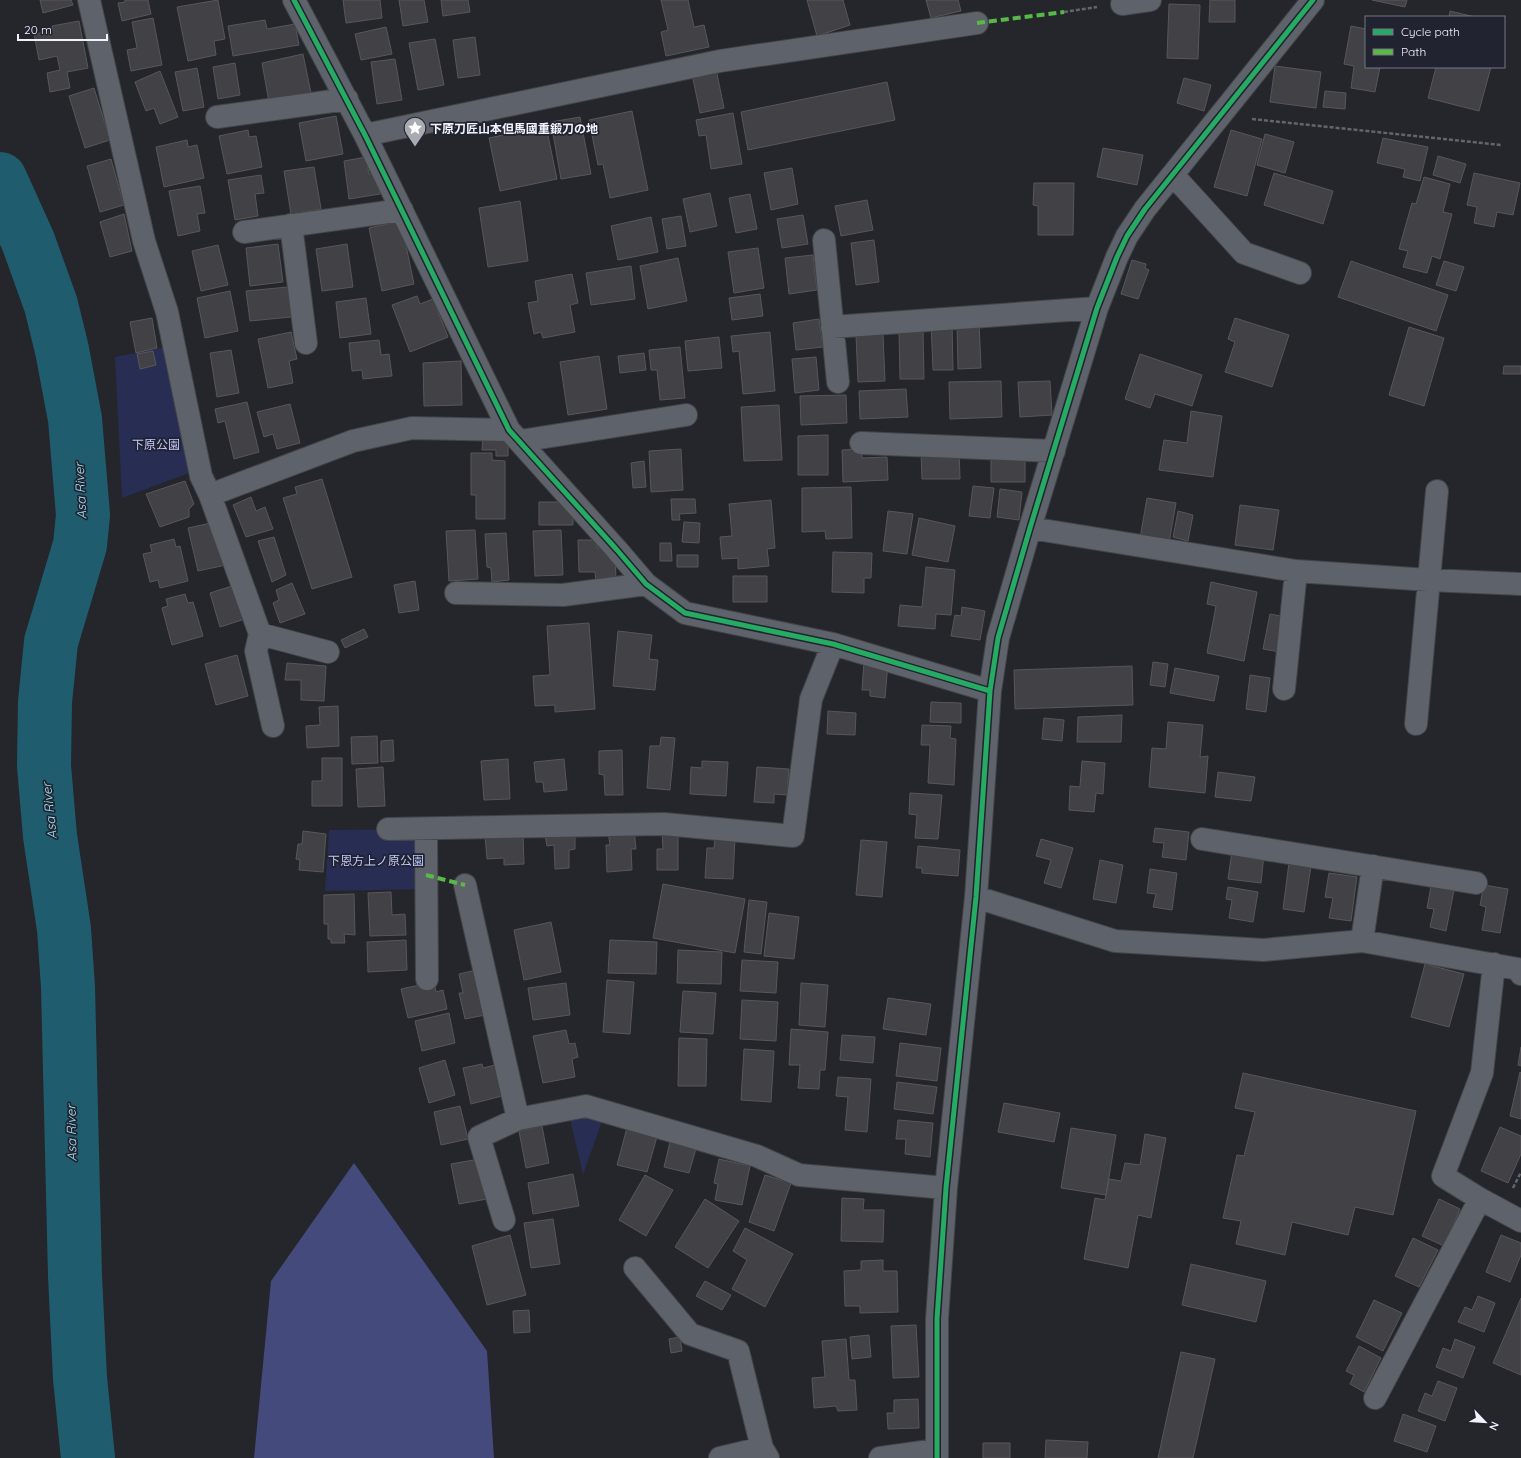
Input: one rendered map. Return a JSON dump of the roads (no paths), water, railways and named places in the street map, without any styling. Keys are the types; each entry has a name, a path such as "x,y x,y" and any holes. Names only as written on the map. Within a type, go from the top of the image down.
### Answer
{"street":[{"path":"88,0 144,240 167,312 201,476 210,495 260,634 256,651 273,726"},
{"path":"294,0 347,99 515,435 618,550 646,584 685,612 833,644 990,691"},
{"path":"1122,4 1150,0"},
{"path":"880,1458 937,1454 937,1319 946,1188 976,897 990,691 998,638 1030,528 1098,308 1117,257 1128,236 1145,210 1312,0"},
{"path":"365,135 720,61 977,23"},
{"path":"217,117 347,99"},
{"path":"1173,175 1244,253 1300,273"},
{"path":"244,232 402,210"},
{"path":"291,225 306,343"},
{"path":"824,240 838,382"},
{"path":"832,326 1098,308"},
{"path":"210,495 353,441 412,428 515,435 686,415"},
{"path":"861,443 1054,451"},
{"path":"1416,724 1437,490"},
{"path":"1030,528 1296,571 1429,580 1521,584"},
{"path":"1284,690 1296,571"},
{"path":"456,593 564,595 646,584"},
{"path":"260,634 328,652"},
{"path":"388,830 664,824 793,836 811,699 833,644"},
{"path":"426,829 427,979"},
{"path":"1202,839 1476,883"},
{"path":"1362,941 1373,866"},
{"path":"465,885 518,1119"},
{"path":"976,897 1115,941 1263,950 1362,941 1494,964 1518,969 1521,974"},
{"path":"1494,964 1482,1072 1443,1176 1480,1199 1521,1221"},
{"path":"504,1220 479,1137 518,1119 586,1106 750,1154 799,1175 946,1188"},
{"path":"1375,1398 1480,1199"},
{"path":"634,1268 690,1334 738,1352 765,1453 720,1458"}],"waterway":[{"name":"Asa River","path":"0,179 28,241 51,305 62,350 75,419 83,515 80,545 51,642 45,702 44,766 50,836 64,929 68,987 75,1276 80,1378 88,1458"}],"place":[{"name":"下原刀匠山本但馬國重鍛刀の地","path":"415,148"}],"park label":[{"name":"下原公園","path":"156,444"},
{"name":"下恩方上ノ原公園","path":"376,860"}]}
